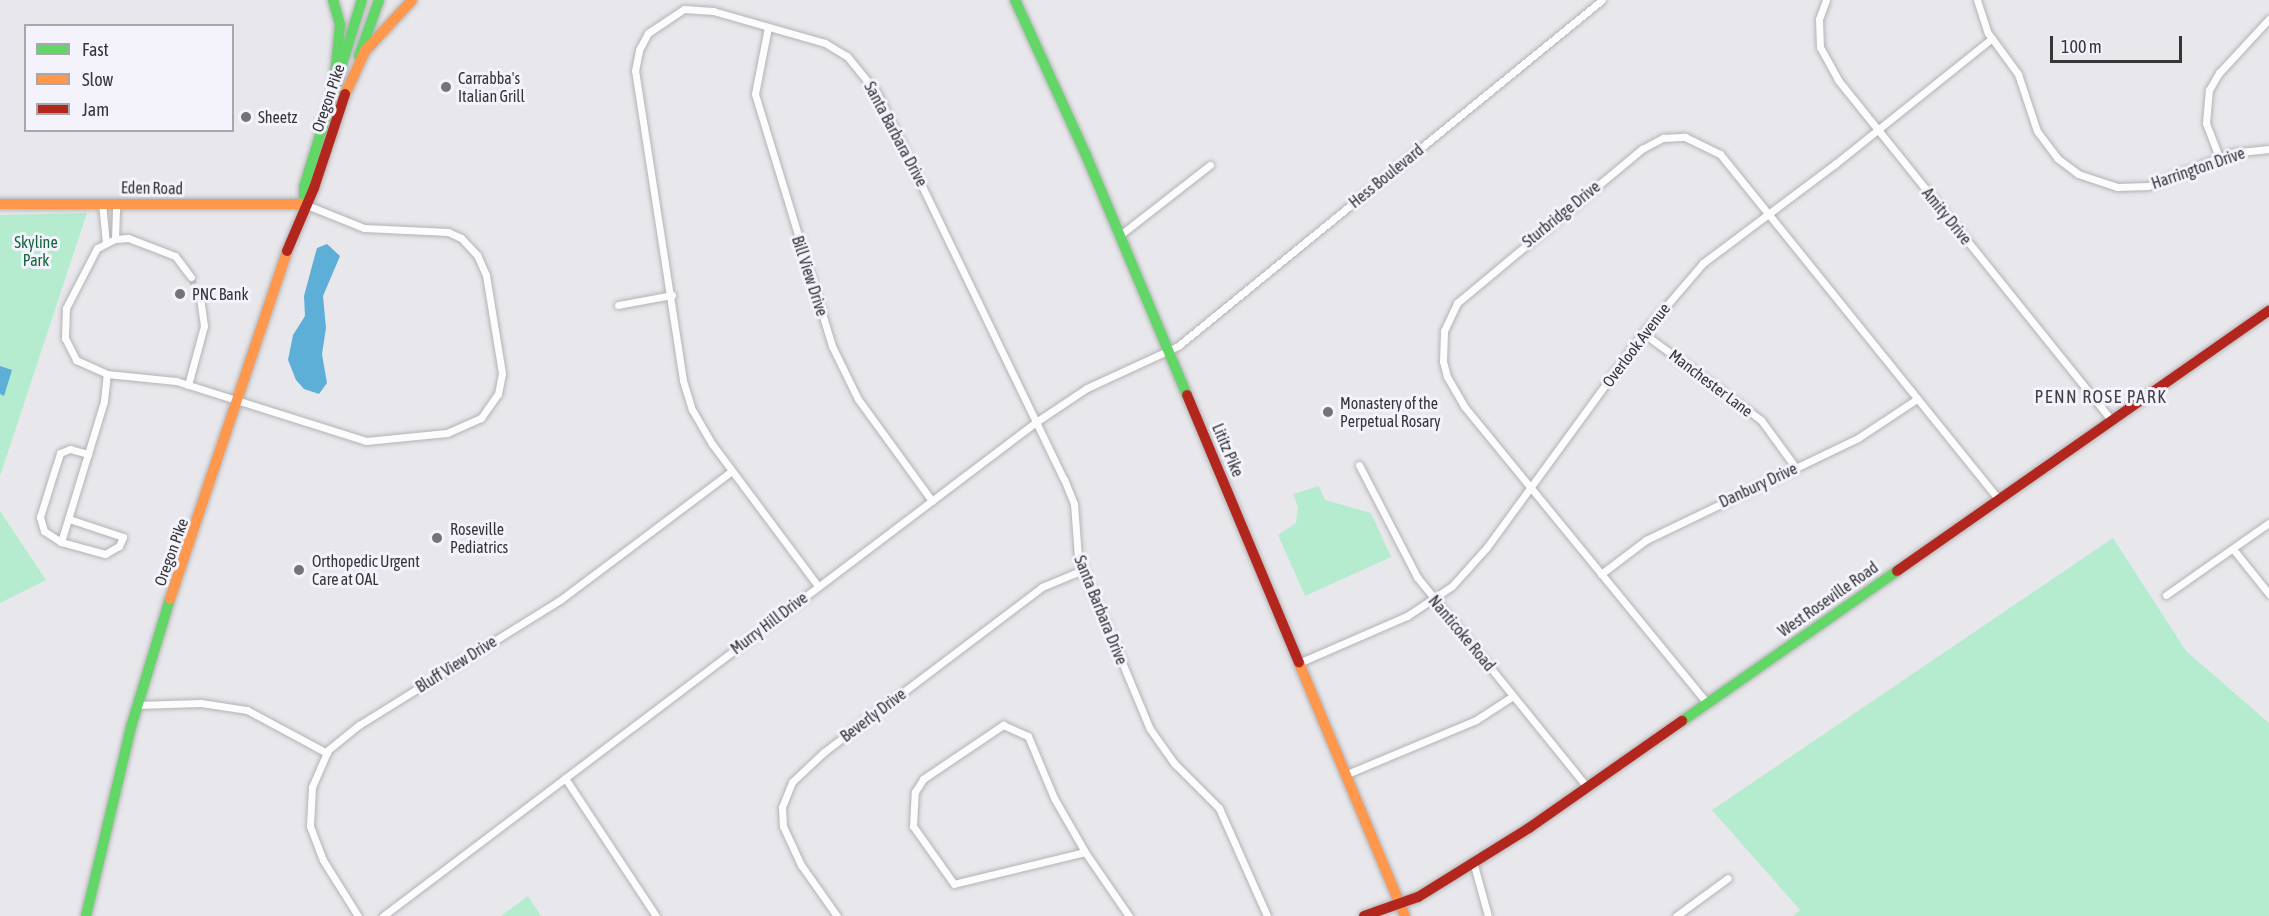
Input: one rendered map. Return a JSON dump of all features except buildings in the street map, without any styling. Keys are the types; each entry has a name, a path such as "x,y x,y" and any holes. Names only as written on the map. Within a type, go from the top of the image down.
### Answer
{"main road":[{"path":"333,0 340,25 338,98"},
{"name":"Oregon Pike","path":"338,98 363,0"},
{"name":"Oregon Pike","path":"86,916 137,705 304,204 304,187 379,0"},
{"path":"338,98 364,51 412,0"},
{"name":"Lititz Pike","path":"1015,0 1120,235 1301,662 1405,916"},
{"name":"Eden Road","path":"0,204 304,204"},
{"name":"West Roseville Road","path":"1364,916 1418,897 1474,865 2269,311"}],"street":[{"name":"Hess Boulevard","path":"1169,351 1602,0"},
{"name":"Amity Drive","path":"1826,0 1818,36 1824,60 2111,420"},
{"path":"1977,0 1992,38"},
{"name":"Santa Barbara Drive","path":"818,586 732,471 692,410 683,380 672,295 636,81 639,50 656,24 684,9 713,11 825,43 847,56 867,77 901,140 1072,498 1076,551 1150,729 1174,763 1219,808 1267,916"},
{"path":"2219,157 2206,123 2209,90 2219,73 2269,19"},
{"name":"Bill View Drive","path":"768,27 755,94 832,346 858,399 932,501"},
{"name":"Overlook Avenue","path":"1301,662 1381,629 1434,599 1468,571 1643,333 1703,263 1878,130 1992,38"},
{"name":"Harrington Drive","path":"1992,38 2018,74 2037,131 2057,158 2078,174 2104,184 2135,188 2158,184 2219,157 2242,150 2269,149"},
{"name":"Sturbridge Drive","path":"1707,703 1464,406 1447,377 1443,361 1444,331 1457,303 1642,148 1663,138 1684,136 1708,145 1727,160 1998,498"},
{"path":"1120,235 1210,165"},
{"path":"102,203 106,243"},
{"path":"115,239 116,203"},
{"path":"191,277 175,256 128,238 115,239 97,248 73,290 63,327 76,360 107,374 188,385 325,430 379,442 462,430 481,418 500,387 501,360 486,275 468,244 437,229 393,232 364,228 304,204"},
{"path":"618,304 672,295"},
{"path":"188,385 204,326 200,298"},
{"name":"Manchester Lane","path":"1643,333 1761,420 1796,468"},
{"name":"Murry Hill Drive","path":"383,916 1036,422 1087,388 1169,351"},
{"path":"61,542 104,401 107,374"},
{"name":"Danbury Drive","path":"1601,574 1646,540 1880,427 1917,399"},
{"path":"69,519 123,537 112,553 105,554 61,542 44,531 40,517 60,453 70,449 88,454"},
{"name":"Nanticoke Road","path":"1359,465 1404,556 1434,599 1587,787"},
{"name":"Bluff View Drive","path":"358,916 323,860 310,826 312,787 327,753 359,725 568,594 732,471"},
{"path":"2166,595 2269,523"},
{"path":"2233,549 2269,594"},
{"name":"Beverly Drive","path":"837,916 801,865 783,826 782,807 792,782 824,752 1042,587 1083,570"},
{"path":"1347,774 1476,720 1514,696"},
{"path":"137,705 201,703 247,710 327,753"},
{"path":"1085,852 954,884 913,826 915,792 923,779 991,730 1011,726 1029,736 1054,798 1085,852 1129,916"},
{"path":"565,778 656,916"},
{"path":"1474,865 1488,916"},
{"path":"1676,916 1728,878"}],"green space":[{"name":"Skyline Park","path":"87,213 0,476 0,215"},
{"path":"1319,486 1325,500 1371,513 1391,557 1305,596 1278,535 1296,523 1298,507 1293,494"},
{"path":"0,511 46,580 0,603"},
{"path":"2113,538 2186,651 2269,723 2269,916 1793,916 1800,910 1712,810"},
{"path":"528,896 541,916 501,916"}],"water":[{"path":"327,244 340,256 323,296 326,328 322,354 327,383 319,394 304,389 296,380 288,360 293,335 305,316 304,296 317,248"},
{"path":"0,366 12,370 4,396 0,394"}],"tunnel":[{"path":"191,277 200,298"}],"traffic: fast":[{"path":"333,0 340,25 333,96"},
{"path":"304,204 304,187 362,0"},
{"path":"359,56 379,0"},
{"path":"1015,0 1086,155 1187,395"},
{"path":"1682,721 1897,571"},
{"path":"86,916 131,727 170,599"}],"traffic: slow":[{"path":"343,99 365,51 412,0"},
{"path":"0,204 304,204"},
{"path":"170,599 287,251"},
{"path":"1299,663 1405,916"}],"traffic: jam":[{"path":"287,251 314,188 345,94"},
{"path":"1897,571 2269,311"},
{"path":"1187,395 1299,663"},
{"path":"1364,916 1418,897 1529,828 1682,721"}],"place":[{"name":"Carrabba's Italian Grill","path":"446,87"},
{"name":"Sheetz","path":"246,117"},
{"name":"PNC Bank","path":"180,294"},
{"name":"Monastery of the Perpetual Rosary","path":"1328,412"},
{"name":"Roseville Pediatrics","path":"437,538"},
{"name":"Orthopedic Urgent Care at OAL","path":"299,570"}],"district":[{"name":"PENN ROSE PARK","path":"2101,397"}]}
